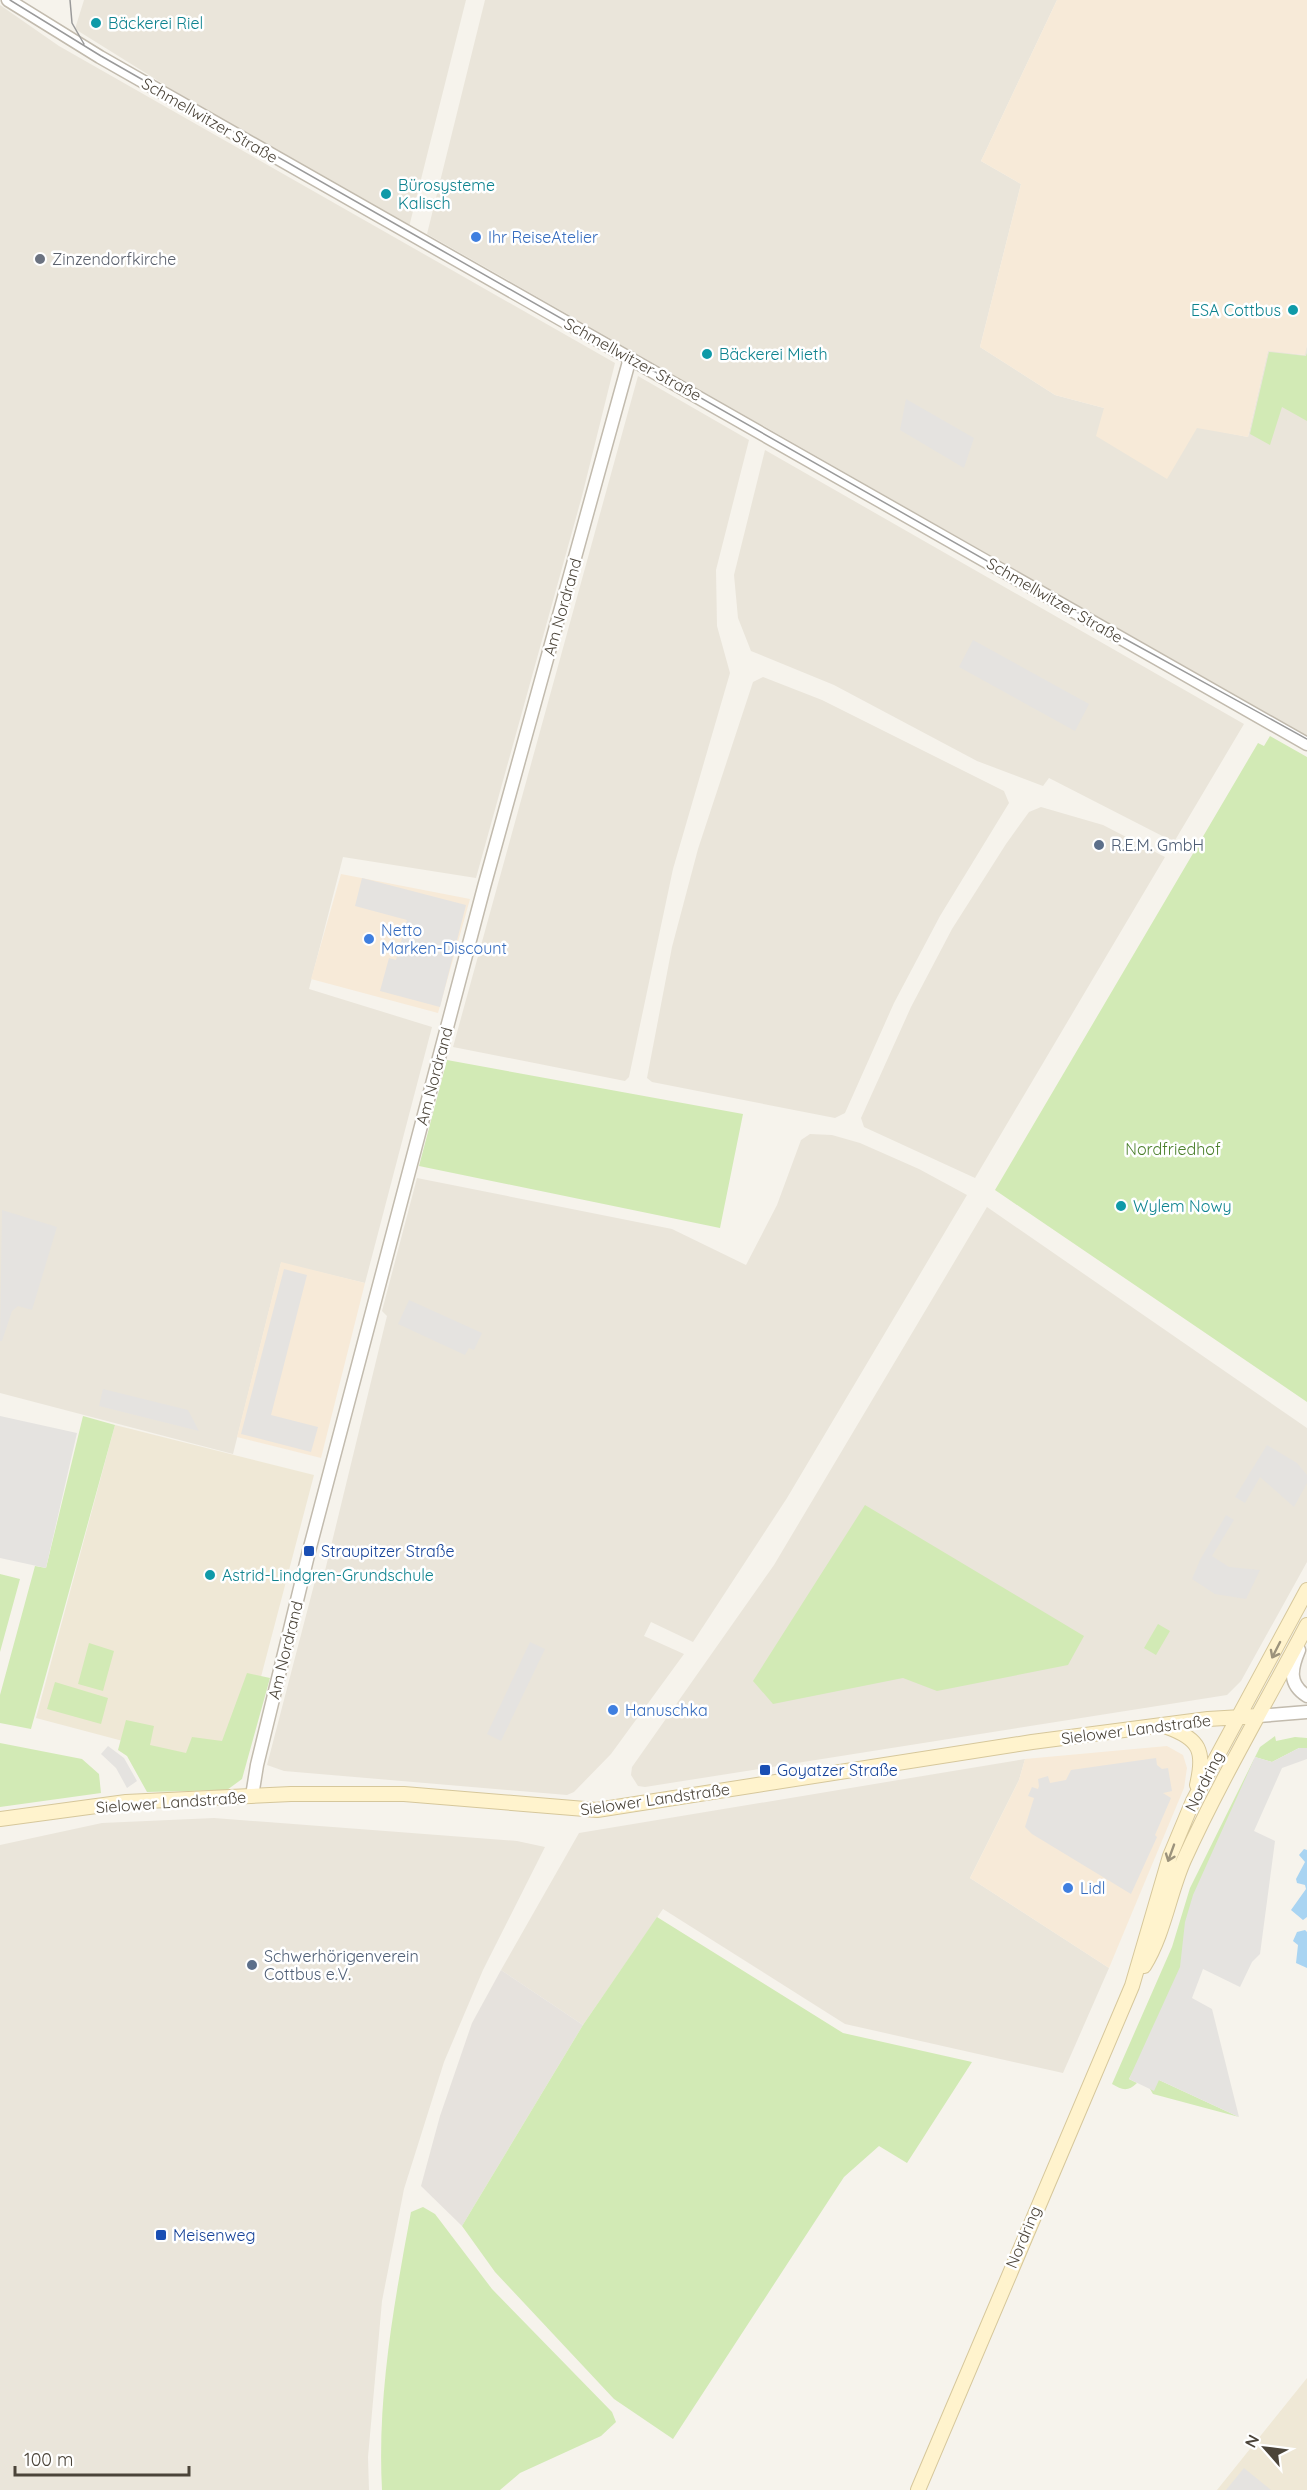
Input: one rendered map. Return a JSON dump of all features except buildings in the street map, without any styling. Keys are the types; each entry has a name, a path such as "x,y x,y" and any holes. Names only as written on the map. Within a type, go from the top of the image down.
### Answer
{"main road":[{"name":"Nordring","path":"918,2490 1132,1986 1170,1856 1193,1801 1307,1590"},
{"name":"Nordring","path":"1132,1986 1149,1959 1183,1862 1209,1806 1307,1625"},
{"name":"Sielower Landstraße","path":"0,1819 126,1802 252,1796 404,1794 597,1810 1010,1745 1208,1719 1258,1716"},
{"path":"1165,1726 1186,1735 1198,1746 1201,1756 1193,1801"}],"street":[{"name":"Schmellwitzer Straße","path":"8,0 100,57 1307,744"},
{"name":"Am Nordrand","path":"252,1796 256,1765 328,1477 484,887 630,358"},
{"path":"1307,1633 1294,1661 1292,1678 1295,1686 1307,1696"},
{"name":"Sielower Landstraße","path":"1258,1716 1307,1712"}],"shaded area":[{"path":"84,0 466,0 408,231 295,166 75,29"},
{"path":"485,0 1057,0 981,161 1021,184 980,347 1055,395 1104,408 1248,437 1268,350 1304,355 1307,345 1307,736 427,234"},
{"path":"1057,0 1307,0 1307,345 1305,355 1268,351 1248,437 1197,428 1167,479 1096,436 1104,408 1055,395 980,347 1021,184 981,161"},
{"path":"0,5 59,46 615,363 582,496 476,878 343,857 309,989 432,1027 365,1283 281,1263 233,1454 0,1393"},
{"path":"638,376 749,440 716,570 717,626 730,673 673,869 629,1077 625,1081 453,1047"},
{"path":"906,399 974,438 964,468 900,430"},
{"path":"765,450 1244,724 1174,842 1049,778 1043,786 977,761 834,685 751,651 738,618 734,575"},
{"path":"973,640 1089,704 1075,731 959,667"},
{"path":"763,677 822,700 1004,791 1009,803 940,916 894,1003 845,1113 835,1118 652,1082 647,1078 672,947 698,849 753,682"},
{"path":"1041,807 1103,825 1165,857 975,1178 864,1127 861,1118 911,1007 952,929 1029,812"},
{"path":"341,874 470,899 438,1013 311,979"},
{"path":"362,878 466,905 440,1007 380,991 389,958 396,960 407,920 355,906"},
{"path":"810,1134 832,1135 860,1143 919,1169 967,1195 787,1498 693,1642 651,1622 644,1636 684,1654 611,1754 574,1792 567,1795 284,1771 267,1765 315,1581 323,1579 387,1316 382,1311 417,1178 672,1229 746,1265 777,1205 801,1140"},
{"path":"987,1207 1307,1428 1307,1562 1241,1681 1227,1695 645,1787 638,1786 631,1775 632,1767 774,1565"},
{"path":"2,1210 57,1227 32,1310 18,1306 12,1311 2,1341 0,1341"},
{"path":"281,1262 365,1283 321,1458 237,1437"},
{"path":"284,1269 307,1275 271,1415 318,1427 311,1452 241,1434"},
{"path":"409,1300 482,1333 474,1350 469,1348 465,1355 398,1324"},
{"path":"103,1389 188,1410 199,1431 99,1406"},
{"path":"0,1416 77,1433 46,1568 0,1558"},
{"path":"115,1425 314,1475 241,1753 221,1767 36,1718"},
{"path":"1267,1445 1297,1463 1307,1475 1307,1483 1294,1507 1260,1477 1245,1503 1235,1497"},
{"path":"1226,1515 1234,1520 1212,1556 1229,1567 1260,1570 1246,1599 1215,1594 1192,1579 1200,1560"},
{"path":"530,1642 545,1649 501,1741 487,1734"},
{"path":"108,1746 124,1758 137,1781 127,1788 116,1768 101,1754"},
{"path":"1167,1746 1183,1755 1187,1768 1184,1788 1109,1968 970,1878 1019,1780 1025,1759"},
{"path":"1299,1748 1307,1748 1307,1759 1282,1768 1254,1831 1275,1841 1260,1954 1252,1962 1240,1987 1203,1969 1192,1998 1212,2009 1239,2117 1159,2080 1154,2091 1129,2079 1180,1967 1185,1922 1193,1895 1255,1757 1272,1762"},
{"path":"1156,1758 1157,1765 1162,1769 1168,1768 1172,1791 1163,1793 1171,1798 1155,1835 1157,1837 1131,1894 1032,1834 1025,1827 1034,1798 1028,1796 1032,1787 1038,1789 1038,1779 1048,1776 1050,1783 1066,1780 1071,1770"},
{"path":"1025,1759 1019,1780 970,1878 1109,1968 1063,2073 845,2024 663,1909 583,2025 501,1970 579,1833"},
{"path":"214,1818 517,1841 545,1847 483,1970 444,2062 404,2189 382,2301 368,2457 369,2490 0,2490 0,1845 102,1823"},
{"path":"501,1970 583,2025 462,2226 421,2186 440,2116 472,2023"},
{"path":"1307,2378 1307,2490 1217,2490"},
{"path":"1244,2468 1271,2490 1226,2490"}],"green space":[{"path":"1269,352 1306,356 1307,353 1307,421 1282,407 1270,445 1250,434"},
{"name":"Nordfriedhof","path":"1270,736 1307,757 1307,1402 995,1190 1258,743 1264,746"},
{"path":"447,1060 743,1114 720,1228 419,1166"},
{"path":"83,1416 115,1425 31,1729 0,1723 0,1695 35,1566 46,1568"},
{"path":"865,1505 1084,1636 1068,1665 937,1691 903,1678 773,1704 753,1681"},
{"path":"0,1574 20,1579 0,1652"},
{"path":"1158,1624 1170,1631 1156,1655 1144,1648"},
{"path":"89,1643 114,1651 103,1691 78,1684"},
{"path":"247,1673 270,1678 242,1779 227,1790 147,1792 127,1756 118,1750 126,1720 154,1726 150,1745 186,1753 192,1737 222,1741"},
{"path":"55,1682 108,1698 101,1724 47,1709"},
{"path":"1275,1736 1276,1741 1295,1737 1307,1738 1307,1748 1299,1748 1272,1762 1255,1757 1260,1747"},
{"path":"0,1743 82,1759 99,1774 101,1793 0,1807"},
{"path":"1255,1757 1188,1966 1129,2079 1137,2083 1128,2089 1119,2088 1112,2084 1172,1947 1190,1888"},
{"path":"657,1917 843,2033 972,2062 907,2163 879,2146 844,2177 673,2439 614,2399 495,2272 462,2226 583,2025"},
{"path":"1158,2072 1159,2080 1239,2117 1153,2094 1150,2089"},
{"path":"423,2207 435,2214 492,2289 612,2412 616,2422 601,2436 520,2473 500,2490 382,2490 384,2385 393,2315 411,2212"}],"water":[{"path":"1304,1849 1307,1850 1307,1917 1303,1920 1291,1910 1306,1889 1305,1885 1297,1883 1296,1879 1305,1862 1299,1855"},
{"path":"1305,1930 1307,1932 1307,1968 1296,1963 1298,1945 1293,1941 1297,1932"}],"tram line":[{"path":"10,0 101,56 434,246 1096,623 1307,739"},
{"path":"70,0 72,23 84,44"}],"place":[{"name":"Bäckerei Riel","path":"96,23"},
{"name":"Bürosysteme Kalisch","path":"386,194"},
{"name":"Ihr ReiseAtelier","path":"476,237"},
{"name":"Zinzendorfkirche","path":"40,259"},
{"name":"ESA Cottbus","path":"1293,310"},
{"name":"Bäckerei Mieth","path":"707,354"},
{"name":"R.E.M. GmbH","path":"1099,845"},
{"name":"Netto Marken-Discount","path":"369,939"},
{"name":"Wylem Nowy","path":"1121,1206"},
{"name":"Straupitzer Straße","path":"309,1551"},
{"name":"Astrid-Lindgren-Grundschule","path":"210,1575"},
{"name":"Hanuschka","path":"613,1710"},
{"name":"Goyatzer Straße","path":"765,1770"},
{"name":"Lidl","path":"1068,1888"},
{"name":"Schwerhörigenverein Cottbus e.V.","path":"252,1965"},
{"name":"Meisenweg","path":"161,2235"}]}
